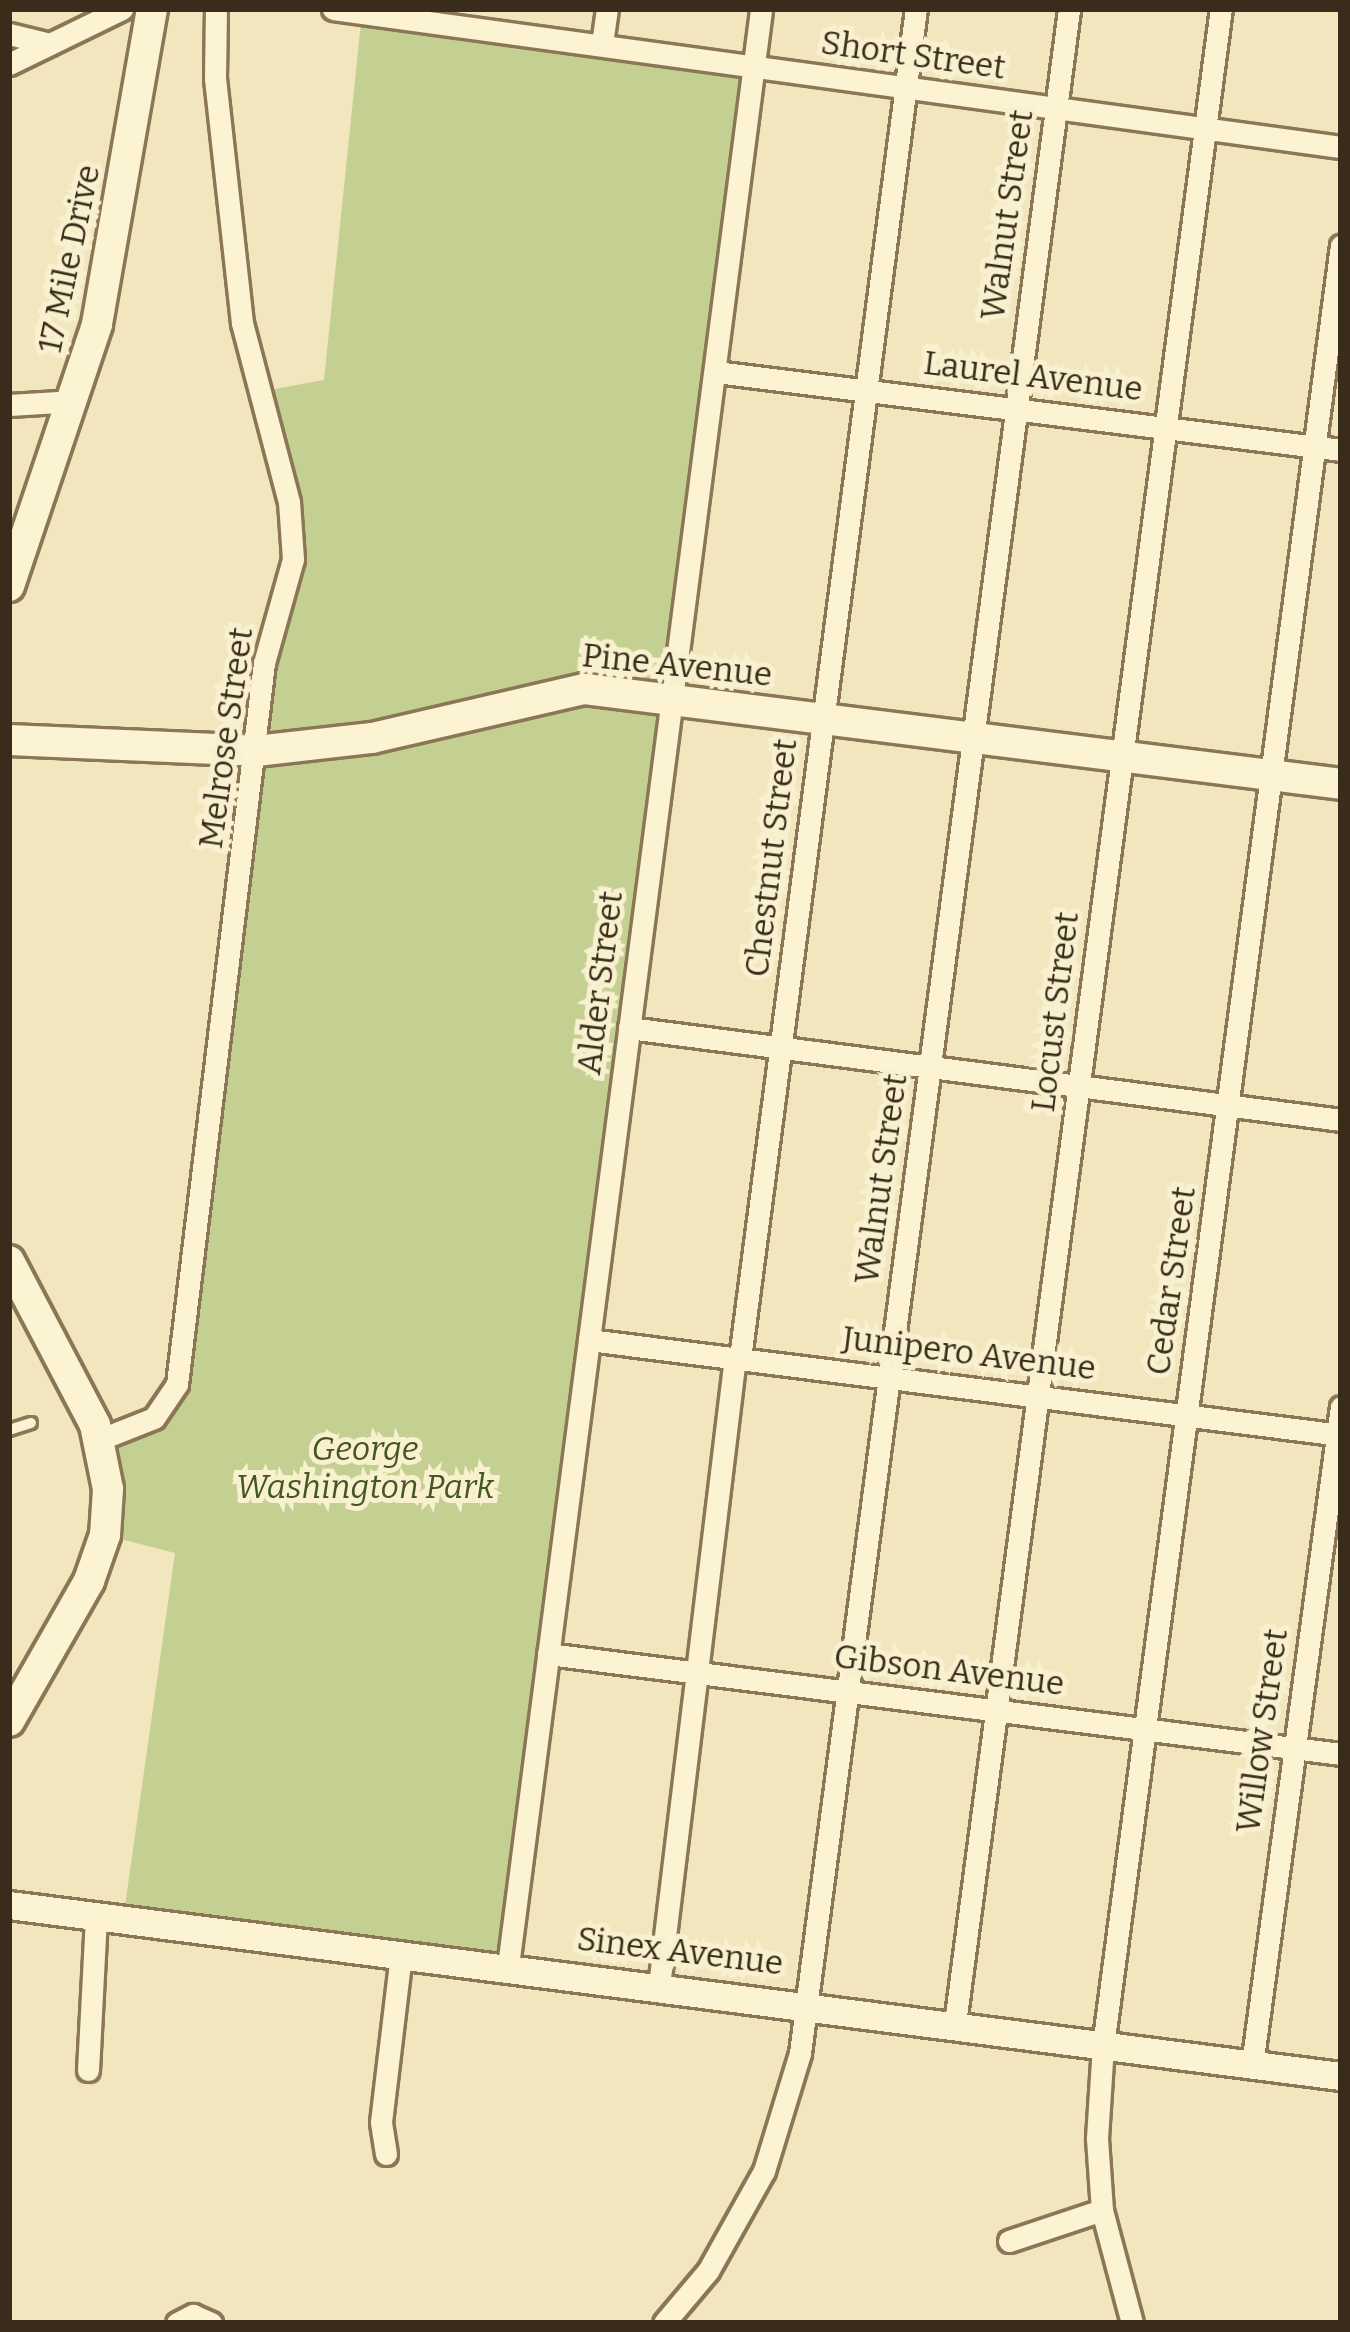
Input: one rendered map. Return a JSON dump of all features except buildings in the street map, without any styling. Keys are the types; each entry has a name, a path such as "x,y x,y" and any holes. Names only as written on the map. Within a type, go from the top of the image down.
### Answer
{"main road":[{"name":"17 Mile Drive","path":"9,586 75,401 110,261 152,9"},
{"name":"Pine Avenue","path":"9,740 256,752 372,739 565,690 670,698 1341,784"},
{"path":"9,1261 101,1439 107,1514 97,1562 9,1720"}],"street":[{"path":"9,64 122,9"},
{"name":"Melrose Street","path":"101,1439 154,1418 176,1384 268,640 293,559 289,502 242,323 215,78 216,9"},
{"name":"Short Street","path":"333,9 449,17 755,67 1341,148"},
{"path":"602,44 607,9"},
{"name":"Alder Street","path":"508,1966 761,9"},
{"name":"Chestnut Street","path":"658,1986 916,9"},
{"name":"Walnut Street","path":"664,2323 708,2271 764,2171 790,2101 807,2005 1069,9"},
{"name":"Locust Street","path":"955,2023 1221,9"},
{"path":"9,34 50,44"},
{"name":"Cedar Street","path":"1132,2323 1102,2210 1096,2138 1103,2046 1341,246"},
{"name":"Laurel Avenue","path":"716,371 1341,450"},
{"path":"9,405 75,401"},
{"path":"628,1028 1341,1120"},
{"name":"Junipero Avenue","path":"589,1340 1339,1434"},
{"name":"Willow Street","path":"1252,2065 1341,1407"},
{"name":"Gibson Avenue","path":"548,1654 1341,1754"},
{"name":"Sinex Avenue","path":"9,1904 1341,2076"},
{"path":"88,2070 96,1917"},
{"path":"386,2154 381,2122 401,1954"},
{"path":"1009,2241 1102,2210"},
{"path":"177,2323 194,2315 211,2323"}],"lane":[{"path":"9,1430 31,1423"}],"green space":[{"name":"George Washington Park","path":"362,13 755,67 508,1966 123,1920 175,1553 105,1535 101,1439 165,1409 254,770 293,559 259,392 324,380"}]}
